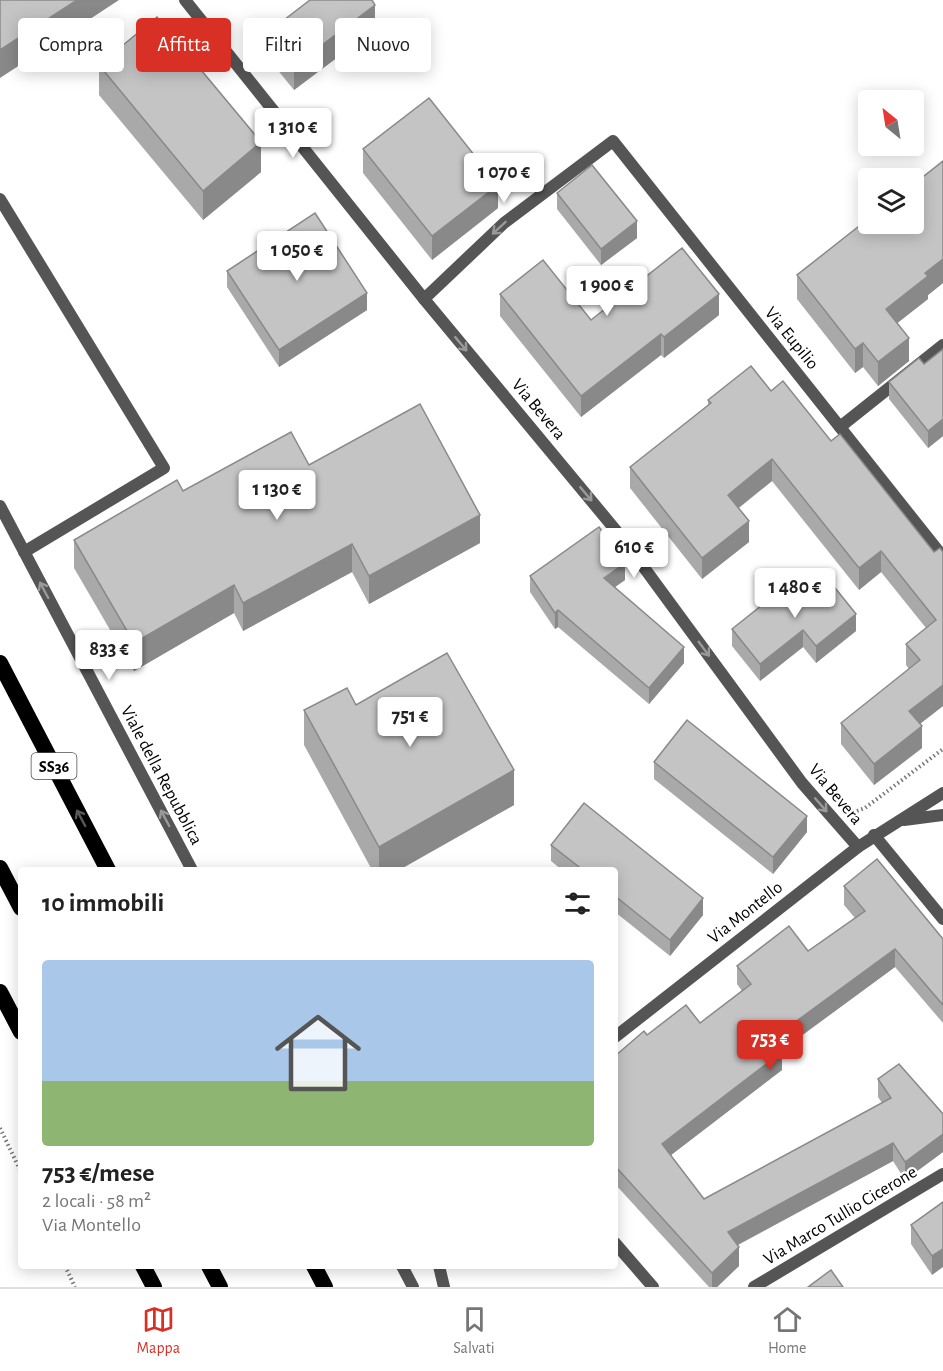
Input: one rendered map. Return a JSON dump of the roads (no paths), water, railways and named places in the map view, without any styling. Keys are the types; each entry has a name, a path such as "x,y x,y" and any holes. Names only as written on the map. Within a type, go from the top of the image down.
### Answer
{"highway":[{"name":"SS36","path":"0,663 106,867"},
{"path":"0,868 18,902"},
{"path":"0,992 18,1026"},
{"path":"144,1269 149,1287"},
{"path":"145,1269 154,1287"},
{"path":"211,1269 220,1287"},
{"path":"316,1269 325,1287"}],"street":[{"name":"Via Bevera","path":"185,0 424,299 623,539 802,783 858,847"},
{"name":"Via Eupilio","path":"424,299 504,223 613,141 943,557"},
{"path":"0,199 164,468 24,552"},
{"path":"840,427 943,345"},
{"name":"Viale della Repubblica","path":"0,506 190,867"},
{"name":"Via Montello","path":"618,1035 874,835 943,793"},
{"name":"Via Montello","path":"900,820 943,815"},
{"path":"874,835 943,919"},
{"name":"Via Marco Tullio Cicerone","path":"754,1287 943,1174"},
{"path":"618,1246 653,1287"},
{"path":"404,1269 414,1287"},
{"path":"440,1269 444,1287"}]}
